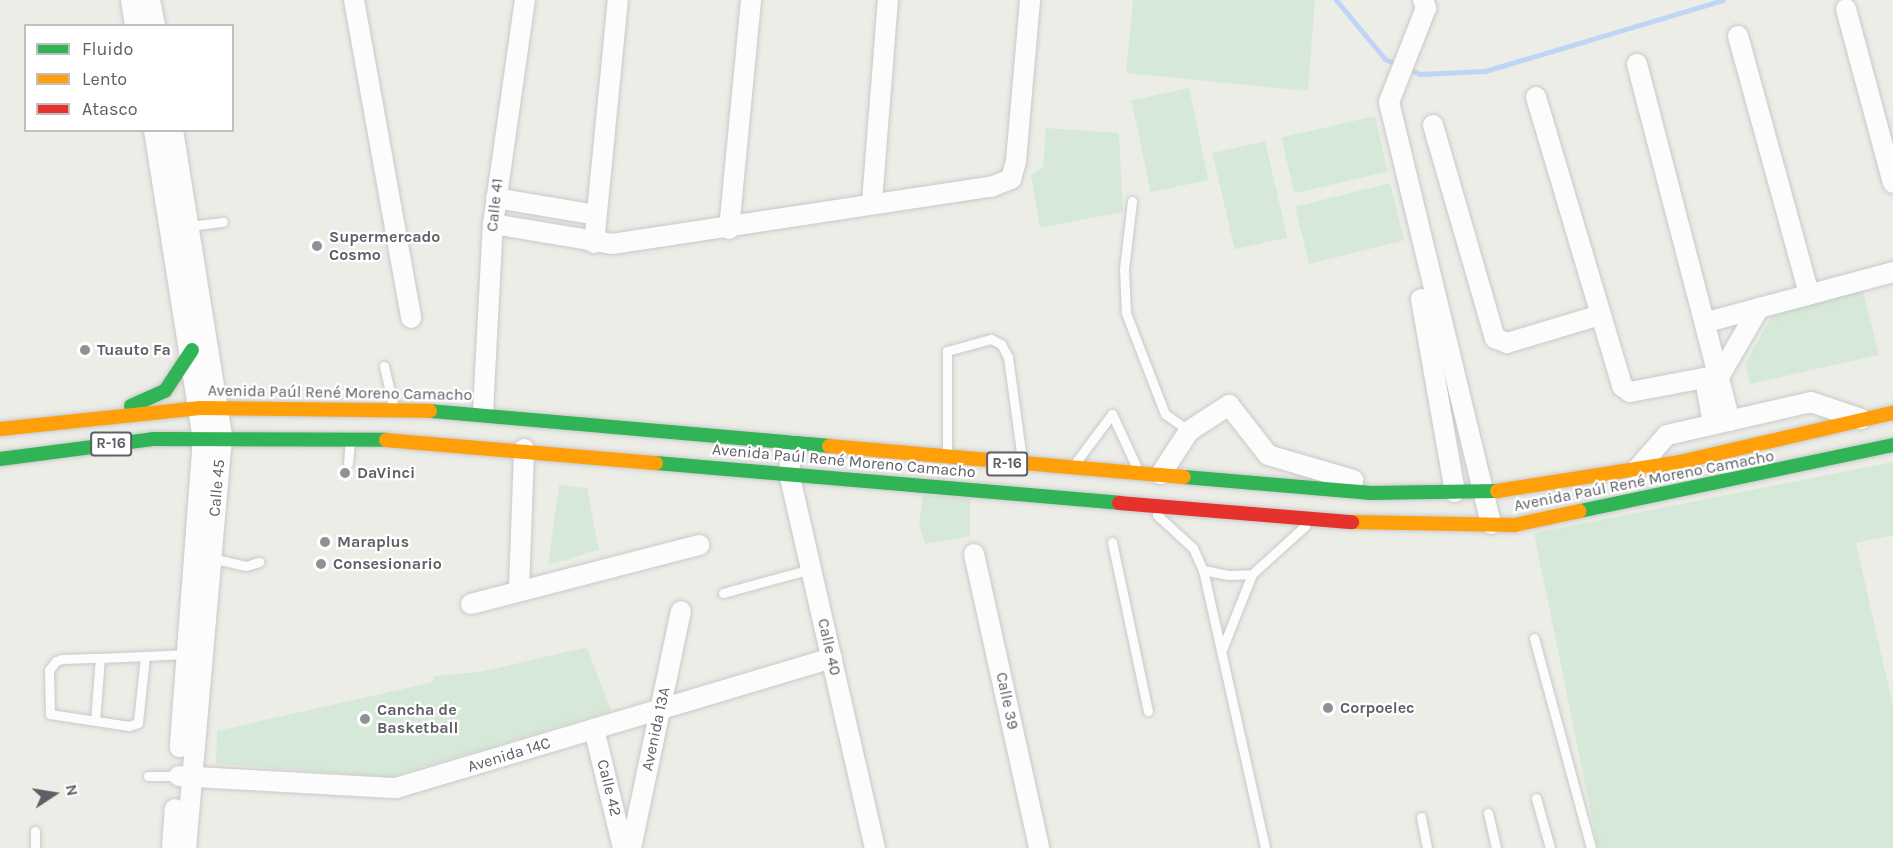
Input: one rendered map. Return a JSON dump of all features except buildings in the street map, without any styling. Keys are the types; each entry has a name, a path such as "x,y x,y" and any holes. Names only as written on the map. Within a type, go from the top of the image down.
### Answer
{"main road":[{"path":"114,414 165,391 192,350"},
{"name":"Avenida Paúl René Moreno Camacho","path":"0,429 114,414 210,407 393,408 483,412 792,445 1023,465 1401,492 1484,492 1637,469 1893,413"},
{"name":"Avenida Paúl René Moreno Camacho","path":"0,459 212,437 350,437 524,449 1313,519 1491,524 1612,507 1893,445"}],"street":[{"path":"131,0 135,24"},
{"path":"150,0 154,24"},
{"path":"354,0 411,318"},
{"name":"Calle 41","path":"483,412 493,224 525,0"},
{"path":"594,243 618,0"},
{"path":"729,229 751,0"},
{"path":"872,202 888,0"},
{"path":"493,224 594,243 729,229 872,202 991,187 1011,178 1030,0"},
{"path":"1423,0 1426,8 1389,102 1491,524"},
{"path":"1846,9 1893,183"},
{"path":"1738,36 1809,294"},
{"path":"1637,64 1707,322 1721,423"},
{"path":"1536,97 1597,316 1618,379 1630,392 1713,377 1759,308"},
{"path":"1433,125 1495,338 1507,343 1597,316"},
{"name":"Calle 45","path":"154,132 192,350 210,407"},
{"name":"Calle 45","path":"172,848 184,777 211,558 212,437 189,226 173,132"},
{"path":"496,198 597,215"},
{"path":"1707,322 1893,272"},
{"path":"1421,300 1455,492"},
{"path":"1637,469 1667,435 1812,402 1864,419"},
{"path":"1161,474 1189,431 1229,405 1268,455 1401,492"},
{"name":"Calle 45","path":"186,848 184,777 187,654 212,437"},
{"name":"Calle 40","path":"792,445 789,473 875,848"},
{"path":"519,588 524,449"},
{"path":"471,604 519,588 699,545"},
{"name":"Calle 39","path":"974,554 1039,848"},
{"name":"Avenida 13A","path":"631,848 681,611"},
{"name":"Avenida 14C","path":"184,777 396,788 832,658"},
{"name":"Calle 42","path":"594,729 623,848"}],"lane":[{"path":"1132,201 1124,269 1126,313 1165,414 1189,431"},
{"path":"189,226 223,222"},
{"path":"947,458 947,351 991,339 1001,344 1008,357 1023,465"},
{"path":"384,366 393,408"},
{"path":"1073,468 1112,414 1140,474"},
{"path":"348,463 350,437"},
{"path":"1147,505 1193,548 1203,570 1265,848"},
{"path":"1220,654 1252,574 1313,519"},
{"path":"1112,542 1148,711"},
{"path":"211,558 246,566 259,562"},
{"path":"723,593 811,569"},
{"path":"1203,570 1252,574"},
{"path":"1534,638 1591,848"},
{"path":"145,656 138,723 95,721 50,714 49,670 62,659 187,654"},
{"path":"95,721 100,658"},
{"path":"148,776 184,777"},
{"path":"1536,798 1550,848"},
{"path":"1488,813 1496,848"},
{"path":"1421,817 1427,848"},
{"path":"35,831 35,848"}],"green space":[{"path":"1133,0 1315,0 1308,91 1126,73"},
{"path":"1189,88 1209,180 1151,192 1131,100"},
{"path":"1375,116 1388,172 1294,193 1281,138"},
{"path":"1046,128 1119,133 1123,212 1040,228 1031,175 1043,167"},
{"path":"1265,141 1287,237 1235,250 1212,153"},
{"path":"1390,183 1404,240 1309,264 1295,207"},
{"path":"1862,287 1879,355 1750,384 1745,364 1773,314"},
{"path":"1893,462 1893,535 1856,543 1893,706 1893,848 1598,848 1534,533"},
{"path":"559,485 587,488 599,550 548,565"},
{"path":"923,495 970,499 970,536 925,544 919,524"},
{"path":"587,647 611,711 390,777 216,764 217,731 433,682 434,676 480,672"}],"waterway":[{"path":"1336,0 1385,59 1399,65"},
{"path":"1407,68 1420,74 1485,71 1723,0"}],"traffic: fast":[{"path":"131,406 165,391 192,350"},
{"path":"430,411 829,446"},
{"path":"0,459 153,439 386,440"},
{"path":"1580,511 1893,445"},
{"path":"656,463 1119,503"},
{"path":"1184,477 1371,493 1497,491"}],"traffic: slow":[{"path":"0,429 200,408 430,411"},
{"path":"1497,491 1680,462 1893,413"},
{"path":"386,440 656,463"},
{"path":"829,446 1184,477"},
{"path":"1352,522 1514,525 1580,511"}],"traffic: jam":[{"path":"1119,503 1352,522"}],"place":[{"name":"Supermercado Cosmo","path":"317,246"},
{"name":"Tuauto Fa","path":"85,350"},
{"name":"DaVinci","path":"345,473"},
{"name":"Maraplus","path":"325,542"},
{"name":"Consesionario","path":"321,564"},
{"name":"Corpoelec","path":"1328,708"},
{"name":"Cancha de Basketball","path":"365,719"}]}
